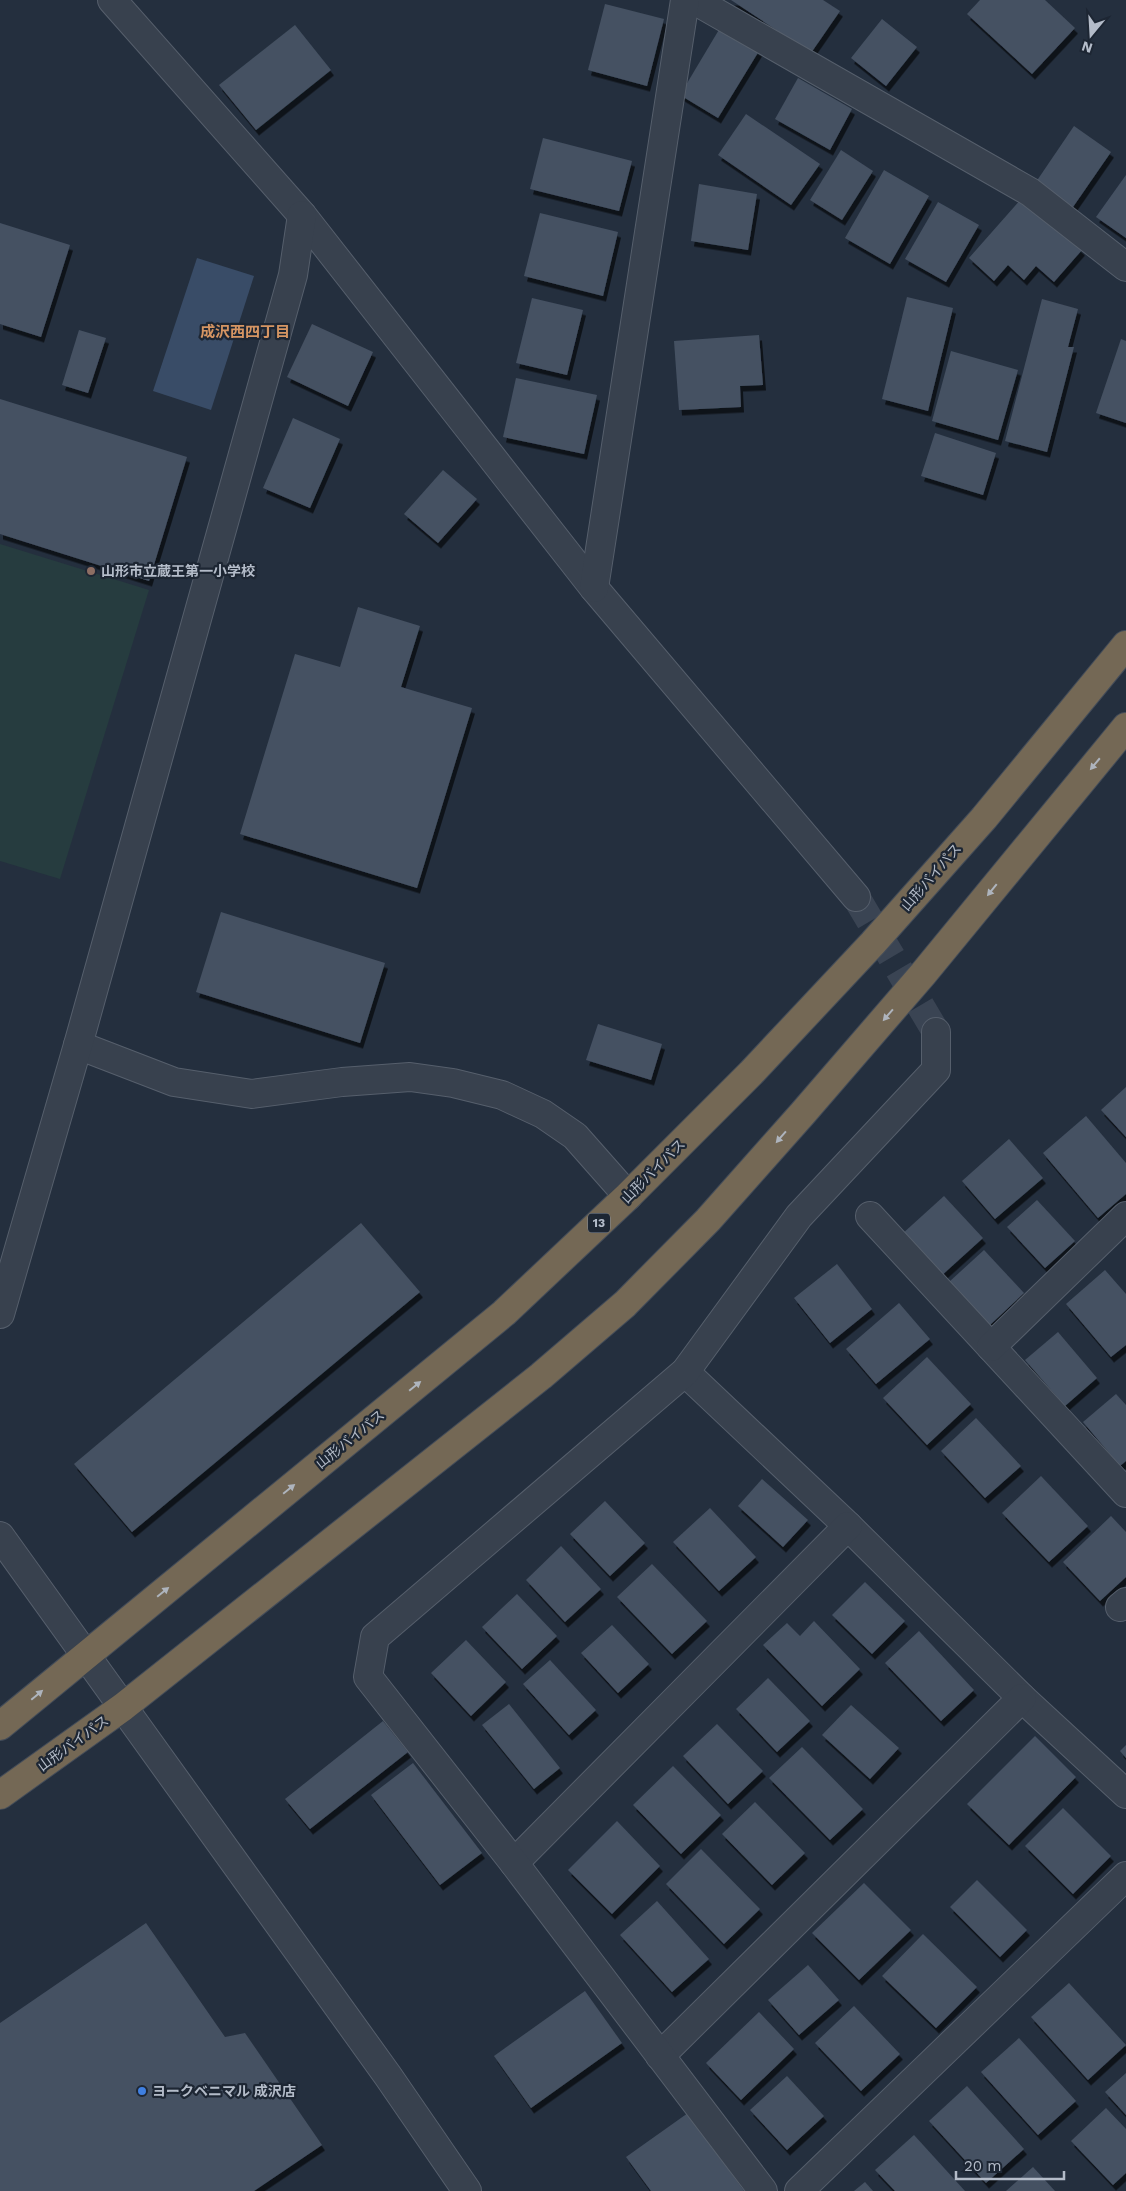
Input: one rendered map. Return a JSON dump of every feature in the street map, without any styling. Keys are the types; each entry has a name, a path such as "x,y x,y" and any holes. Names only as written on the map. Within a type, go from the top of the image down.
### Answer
{"highway":[{"name":"山形バイパス","path":"0,1726 504,1313 628,1196 751,1073 874,943 984,818 1126,645"},
{"name":"山形バイパス","path":"0,1795 123,1707 541,1376 625,1304 708,1220 923,974 1126,727"}],"street":[{"path":"112,0 302,215 594,588 856,897"},
{"path":"594,588 685,0"},
{"path":"694,0 1030,192 1126,267"},
{"path":"0,1314 78,1045 293,275 302,215"},
{"path":"763,2191 514,1863 368,1677 375,1637 684,1372 799,1216 936,1070 936,1032"},
{"path":"78,1045 174,1082 252,1094 342,1082 410,1077 453,1083 502,1095 543,1114 575,1136 628,1196"},
{"path":"870,1216 1126,1493"},
{"path":"991,1347 1123,1224"},
{"path":"684,1372 848,1526 1022,1698 1126,1794"},
{"path":"514,1863 848,1526"},
{"path":"0,1536 388,2076 467,2191"},
{"path":"660,2056 1022,1698"},
{"path":"799,2191 1126,1876"}],"green space":[{"path":"0,544 149,590 60,879 0,861"}],"water":[{"path":"197,258 254,276 211,410 153,391"}],"building":[{"path":"731,0 823,0 840,11 811,53"},
{"path":"980,0 1045,0 1075,28 1032,74 967,14"},
{"path":"605,4 664,19 647,86 588,70"},
{"path":"882,19 917,47 886,86 851,58"},
{"path":"295,25 331,70 256,130 219,85"},
{"path":"720,28 759,51 718,118 680,95"},
{"path":"798,78 852,109 830,150 775,119"},
{"path":"746,114 820,164 791,205 718,155"},
{"path":"1074,126 1111,152 1073,207 1036,182"},
{"path":"543,138 632,161 619,211 530,189"},
{"path":"841,150 873,171 842,220 810,200"},
{"path":"884,170 929,196 890,264 845,238"},
{"path":"1126,175 1126,238 1096,217"},
{"path":"699,184 757,194 748,250 691,241"},
{"path":"1022,198 1082,250 1054,282 1036,266 1024,280 1008,265 994,281 969,258"},
{"path":"938,202 979,225 946,282 905,259"},
{"path":"540,213 618,232 603,296 524,276"},
{"path":"0,223 70,245 41,337 0,324"},
{"path":"907,297 953,308 928,411 882,399"},
{"path":"532,298 583,310 567,375 516,363"},
{"path":"1042,299 1078,309 1068,347 1074,347 1047,452 1005,441"},
{"path":"312,324 373,352 348,406 287,377"},
{"path":"79,330 106,338 88,393 62,385"},
{"path":"759,335 763,385 740,386 741,407 679,410 674,341"},
{"path":"1121,339 1126,341 1126,423 1096,413"},
{"path":"951,351 1018,370 998,440 932,421"},
{"path":"516,378 597,395 584,454 503,437"},
{"path":"0,399 187,457 149,581 0,534"},
{"path":"293,418 340,439 310,508 263,488"},
{"path":"935,433 996,453 983,495 921,476"},
{"path":"443,470 477,499 438,543 404,514"},
{"path":"358,607 420,626 401,687 472,708 417,888 240,834 295,654 340,667"},
{"path":"221,912 385,963 360,1043 196,992"},
{"path":"598,1024 662,1044 651,1080 586,1060"},
{"path":"1126,1087 1126,1137 1101,1110"},
{"path":"1086,1116 1126,1163 1126,1194 1098,1218 1043,1153"},
{"path":"1009,1139 1043,1178 995,1219 962,1181"},
{"path":"944,1196 983,1238 940,1277 901,1235"},
{"path":"1037,1200 1075,1241 1045,1268 1007,1227"},
{"path":"361,1223 420,1292 132,1532 74,1464"},
{"path":"984,1250 1024,1293 990,1325 949,1282"},
{"path":"837,1264 872,1309 830,1343 794,1298"},
{"path":"1105,1270 1126,1294 1126,1345 1111,1357 1066,1304"},
{"path":"899,1303 930,1339 876,1384 846,1349"},
{"path":"1058,1332 1097,1378 1065,1406 1025,1360"},
{"path":"927,1357 971,1404 927,1445 883,1398"},
{"path":"1116,1394 1126,1405 1126,1461 1120,1466 1083,1422"},
{"path":"976,1418 1021,1466 985,1498 941,1451"},
{"path":"1041,1476 1088,1526 1049,1562 1002,1513"},
{"path":"762,1479 808,1520 783,1547 738,1506"},
{"path":"605,1501 645,1543 610,1576 570,1534"},
{"path":"710,1508 756,1557 719,1591 673,1542"},
{"path":"1111,1516 1126,1532 1126,1577 1100,1601 1063,1562"},
{"path":"561,1546 601,1589 565,1622 526,1580"},
{"path":"652,1564 707,1621 672,1654 617,1597"},
{"path":"865,1582 905,1621 872,1654 832,1615"},
{"path":"517,1594 557,1636 522,1669 482,1627"},
{"path":"814,1621 860,1669 822,1706 763,1645 787,1623 800,1636"},
{"path":"612,1625 649,1664 618,1693 581,1653"},
{"path":"919,1631 974,1690 941,1721 885,1663"},
{"path":"466,1640 506,1682 471,1716 431,1673"},
{"path":"550,1660 596,1710 569,1735 523,1684"},
{"path":"768,1678 810,1721 777,1752 736,1709"},
{"path":"509,1704 560,1768 534,1789 482,1725"},
{"path":"851,1705 899,1748 870,1779 822,1735"},
{"path":"383,1721 408,1752 310,1829 285,1799"},
{"path":"717,1724 763,1771 728,1804 683,1756"},
{"path":"1035,1736 1076,1777 1009,1845 967,1804"},
{"path":"1126,1745 1126,1758 1120,1751"},
{"path":"802,1747 863,1809 830,1840 769,1778"},
{"path":"413,1763 482,1853 440,1885 371,1795"},
{"path":"673,1766 721,1815 681,1854 633,1805"},
{"path":"755,1802 805,1853 772,1885 722,1834"},
{"path":"1063,1808 1111,1856 1073,1894 1025,1846"},
{"path":"617,1821 660,1866 612,1914 568,1870"},
{"path":"701,1849 760,1909 724,1944 666,1884"},
{"path":"977,1880 1027,1930 1000,1957 950,1907"},
{"path":"864,1883 911,1930 859,1980 812,1933"},
{"path":"657,1901 709,1959 672,1992 620,1935"},
{"name":"ヨークベニマル 成沢店","path":"146,1923 225,2037 245,2033 322,2145 254,2191 0,2191 0,2023"},
{"path":"923,1934 977,1987 936,2028 882,1976"},
{"path":"808,1965 839,2000 799,2035 768,2000"},
{"path":"1069,1983 1126,2045 1088,2080 1031,2017"},
{"path":"585,1991 622,2043 531,2108 494,2056"},
{"path":"854,2006 900,2054 861,2091 815,2043"},
{"path":"759,2012 794,2049 741,2100 706,2063"},
{"path":"1019,2038 1076,2101 1038,2135 981,2072"},
{"path":"1126,2073 1126,2115 1105,2092"},
{"path":"787,2076 824,2116 787,2150 750,2110"},
{"path":"967,2086 1024,2149 986,2183 929,2121"},
{"path":"1106,2108 1126,2129 1126,2173 1113,2185 1071,2141"},
{"path":"688,2113 744,2191 651,2191 626,2157"},
{"path":"914,2135 965,2191 895,2191 875,2170"},
{"path":"1033,2167 1055,2191 1006,2191"},
{"path":"865,2182 873,2191 854,2191"}],"tunnel":[{"path":"856,897 936,1032"}],"place":[{"name":"山形市立蔵王第一小学校","path":"91,571"},
{"name":"ヨークベニマル 成沢店","path":"142,2091"}],"district":[{"name":"成沢西四丁目","path":"245,332"}]}
